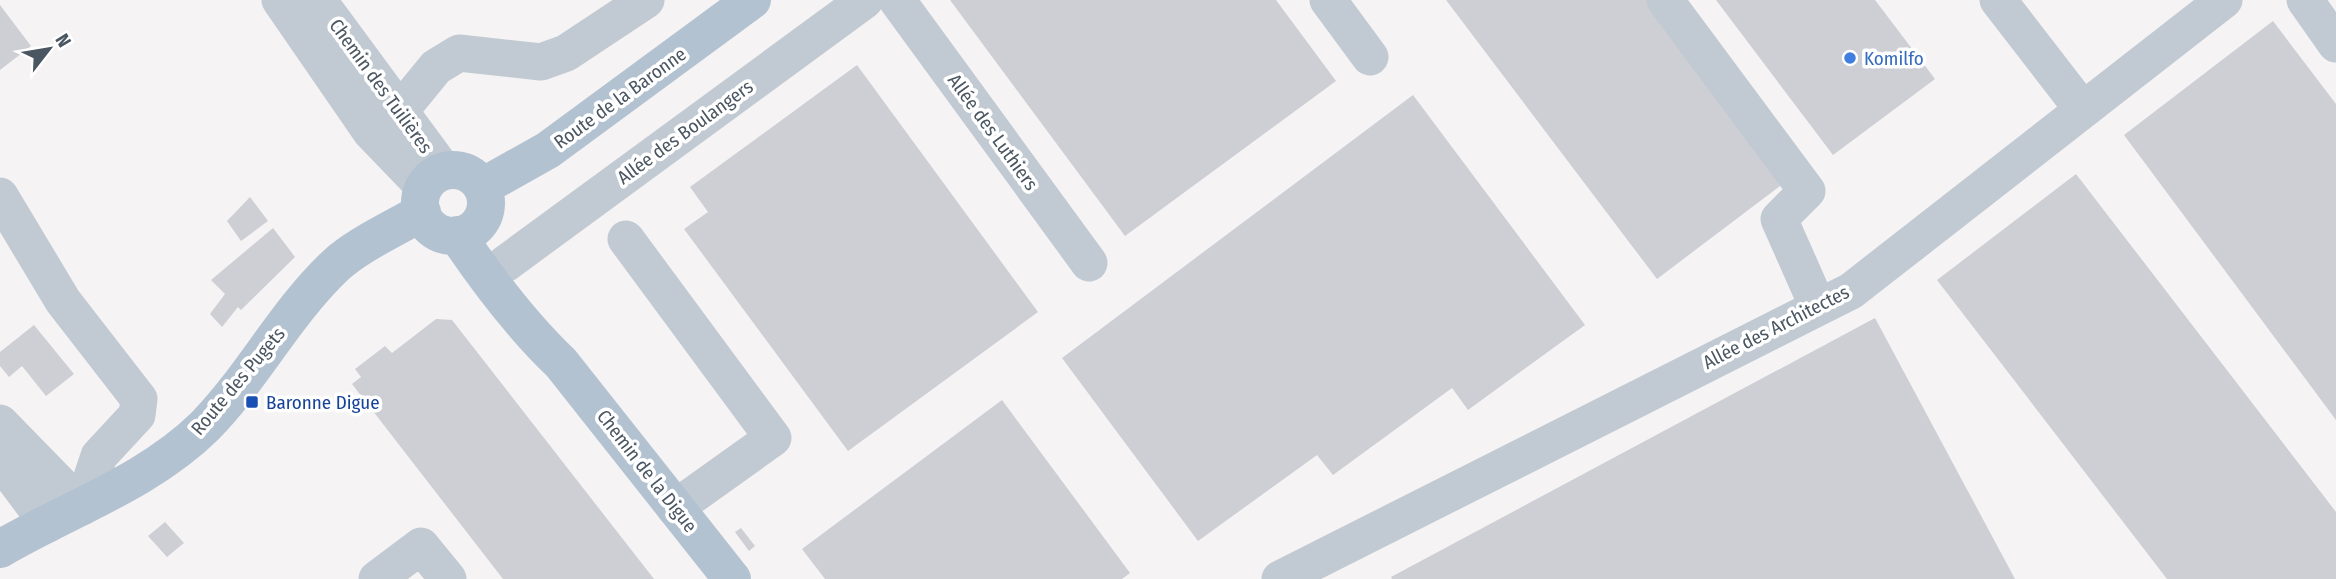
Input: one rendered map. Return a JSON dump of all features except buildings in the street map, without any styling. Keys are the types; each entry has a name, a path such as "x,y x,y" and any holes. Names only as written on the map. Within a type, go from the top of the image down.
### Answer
{"main road":[{"name":"Route de la Baronne","path":"474,213 548,150 752,0"},
{"path":"466,172 474,213 445,235 435,230 430,190 466,172"},
{"name":"Route des Pugets","path":"0,549 139,477 177,450 205,425 313,288 339,263 430,190"},
{"name":"Chemin de la Digue","path":"474,213 545,330 561,363"},
{"name":"Chemin de la Digue","path":"474,213 502,298 536,339 561,363 732,579"}],"street":[{"path":"280,0 371,132 430,190"},
{"name":"Chemin des Tuilières","path":"318,0 400,111 430,190"},
{"path":"400,111 436,67 459,53 541,62 566,53 646,0"},
{"name":"Allée des Boulangers","path":"505,264 865,0"},
{"name":"Allée des Luthiers","path":"897,0 1089,263"},
{"path":"1328,0 1370,57"},
{"path":"1665,0 1807,191 1779,219 1818,306"},
{"path":"1998,0 2083,110"},
{"name":"Allée des Architectes","path":"1280,579 1851,290 2224,0"},
{"path":"2305,0 2336,44"},
{"path":"0,196 63,301 139,399 137,415 99,456 82,506 0,422"},
{"path":"626,239 773,438 675,508"},
{"path":"0,460 48,524"},
{"path":"377,579 421,545 447,579"}],"place":[{"name":"Komilfo","path":"1850,58"},
{"name":"Baronne Digue","path":"252,402"}]}
